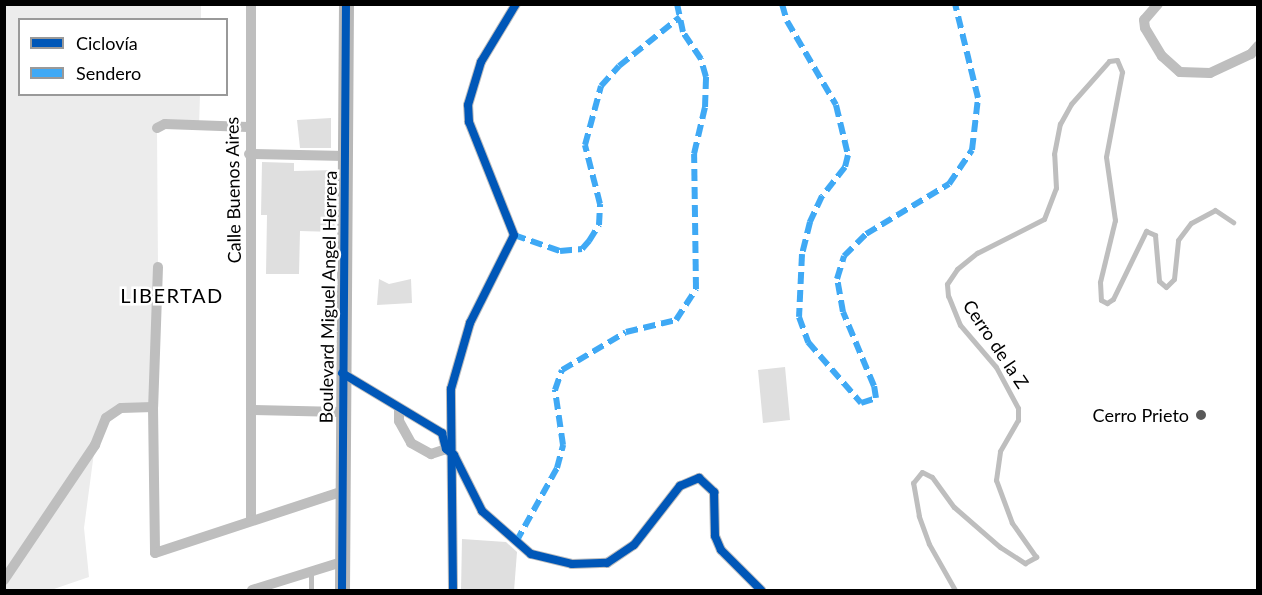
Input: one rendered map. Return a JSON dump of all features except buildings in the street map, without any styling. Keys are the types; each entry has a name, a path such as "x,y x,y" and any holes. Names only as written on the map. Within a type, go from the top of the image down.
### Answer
{"street":[{"name":"Calle Buenos Aires","path":"251,4 248,127 251,518"},
{"path":"453,591 451,389 460,350 514,235 469,122 468,105 481,62 516,4"},
{"path":"1158,4 1144,20 1145,28 1162,56 1180,72 1210,73 1255,54"},
{"name":"Boulevard Miguel Angel Herrera","path":"342,591 342,373 348,6"},
{"path":"157,128 165,124 248,127"},
{"path":"249,154 345,156"},
{"path":"158,267 153,407 155,553 251,518 341,492"},
{"path":"342,373 399,411 442,433 476,501 498,528 531,554 572,564 607,563 624,554 680,486 694,479 704,479 717,505 717,544 726,560 761,591"},
{"path":"4,580 95,445 106,418 121,408 153,407"},
{"path":"251,411 342,412"},
{"path":"399,411 399,421 411,443 431,454 450,452"},
{"path":"252,591 342,562"}],"lane":[{"name":"Cerro de la Z","path":"955,591 932,550 919,516 913,483 922,472 932,477 954,507 1000,547 1024,563 1033,562 1036,556 1012,523 996,480 1000,451 1018,420 1018,408 996,367 960,325 948,296 947,284 957,269 977,253 1044,219 1056,188 1054,154 1060,124 1071,104 1109,61 1117,60 1122,72 1106,157 1115,220 1100,282 1101,300 1107,303 1113,299 1145,232 1151,231 1155,235 1159,281 1166,286 1174,279 1179,240 1191,223 1215,210 1233,222"},
{"path":"310,572 311,591"}],"shaded area":[{"path":"4,5 201,5 201,18 18,18 18,96 200,96 199,126 157,128 158,267 153,407 115,410 95,445 84,528 89,577 51,590 5,590"}],"marked path":[{"path":"516,542 557,468 563,445 555,390 562,370 626,332 676,320 696,289 694,154 705,107 706,77 701,59 683,32 677,4"},
{"path":"782,4 787,21 836,105 848,155 845,167 822,196 810,222 802,254 799,317 808,342 861,403 876,398 874,386 843,312 837,279 844,256 866,234 949,184 972,150 978,98 955,4"},
{"path":"514,235 560,251 582,249 589,241 599,225 600,204 585,145 601,86 619,66 680,17"}],"cycle path":[{"path":"342,590 346,4"},
{"path":"453,590 451,389 470,323 514,235 469,122 468,105 481,62 516,4"},
{"path":"342,373 442,433 446,449 454,455 482,511 531,554 572,564 607,563 634,545 680,486 699,478 714,492 715,536 721,550 761,590"}],"place":[{"name":"Cerro Prieto","path":"1201,415"}],"district":[{"name":"LIBERTAD","path":"172,295"}]}
